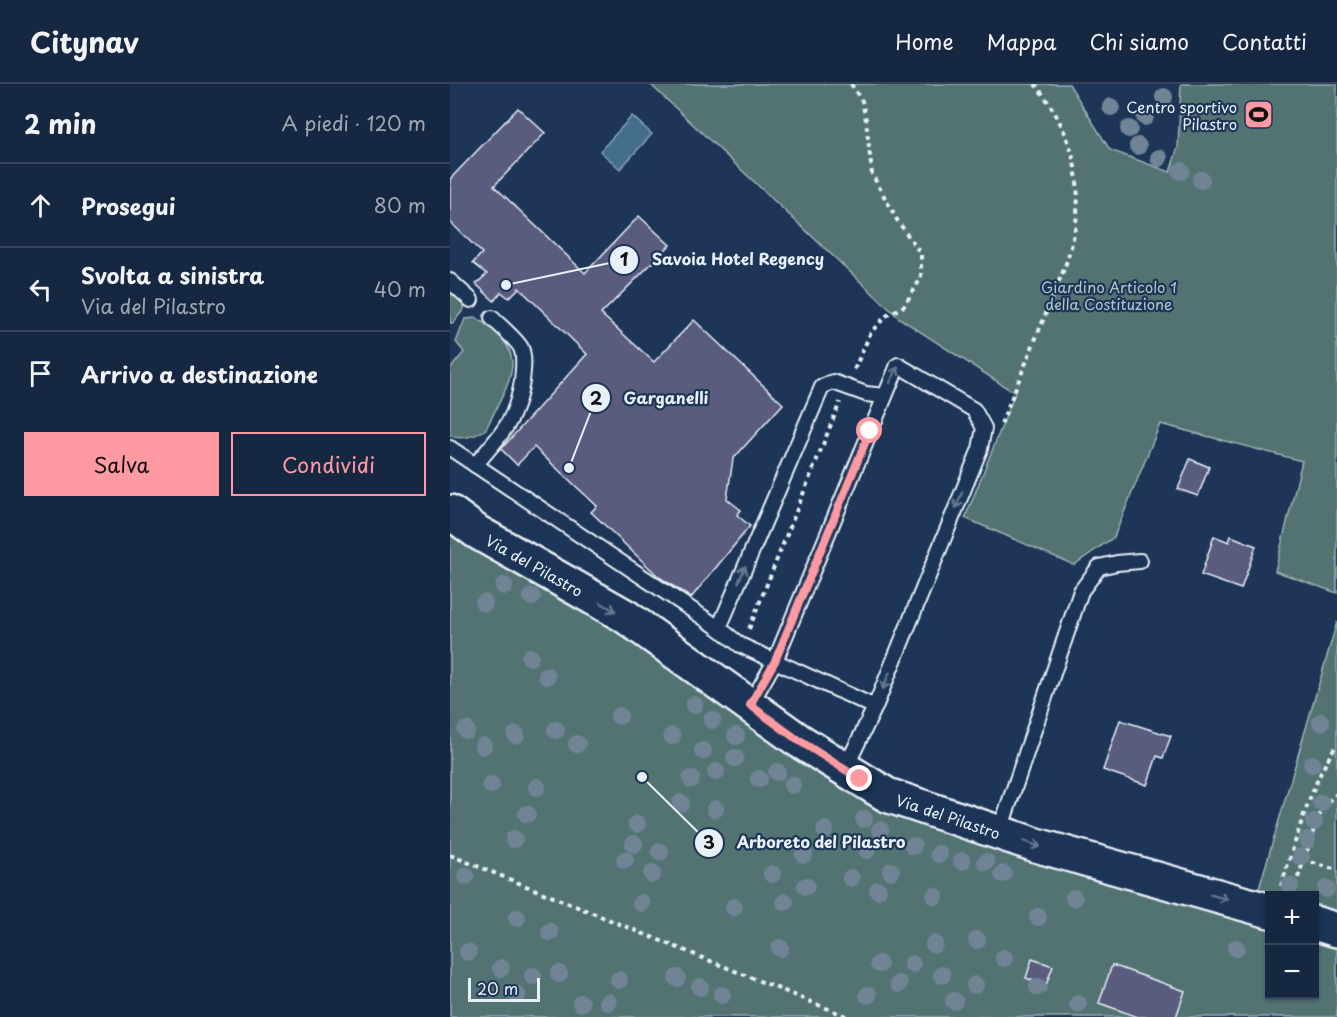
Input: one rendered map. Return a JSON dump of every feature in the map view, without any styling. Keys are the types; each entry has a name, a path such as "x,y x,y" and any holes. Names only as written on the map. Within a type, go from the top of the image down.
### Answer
{"street":[{"name":"Via del Pilastro","path":"450,512 477,532 625,616 798,740 887,795 1079,858 1265,910"},
{"path":"1319,925 1337,930"}],"lane":[{"path":"450,281 471,300"},
{"path":"475,465 512,418 520,395 524,369 520,348 492,318"},
{"path":"750,705 775,661 898,365 974,410 984,428 980,449 875,707 845,769"},
{"path":"719,628 822,387 833,382 866,394 885,396"},
{"path":"450,448 719,628 740,645 875,707"},
{"path":"999,833 1081,591 1099,567 1117,562 1140,561"}],"path":[{"path":"1280,891 1310,798 1324,764 1337,744"},
{"path":"1294,891 1321,813 1328,800 1337,794"},
{"path":"450,855 848,1017"},
{"path":"1304,860 1337,870"}],"green space":[{"name":"Giardino Articolo 1 della Costituzione","path":"650,84 1069,84 1110,150 1170,172 1178,147 1181,84 1337,84 1337,593 1275,571 1302,461 1160,424 1114,537 1074,565 965,518 1015,393 899,318"},
{"path":"450,286 465,303 464,309 453,323 450,323"},
{"path":"476,318 506,343 511,355 512,368 508,382 486,429 478,434 460,438 450,436 450,369 464,352 456,342 465,319"},
{"path":"450,526 613,626 797,754 1265,925 1265,999 1319,999 1319,940 1337,946 1337,1017 450,1017"},
{"path":"1337,622 1337,916 1319,910 1319,891 1265,891 1265,894 1258,892"}],"water":[{"path":"632,116 652,134 620,169 600,151"}],"building":[{"path":"518,108 545,133 494,186 585,273 639,216 670,245 601,314 654,362 694,320 783,404 733,459 727,499 741,510 737,515 750,526 691,598 659,577 591,512 597,506 534,447 517,465 501,449 587,354 519,288 509,298 501,292 494,301 476,284 487,274 473,263 482,253 450,222 450,179"},
{"path":"1190,459 1209,467 1198,496 1178,489"},
{"path":"1214,536 1229,542 1231,536 1256,546 1241,589 1201,575"},
{"path":"1120,720 1171,736 1163,758 1157,756 1147,785 1103,770"},
{"path":"1032,959 1053,966 1046,985 1026,978"},
{"path":"1112,965 1185,991 1176,1017 1138,1017 1099,1003"}],"place":[{"name":"Centro sportivo Pilastro","path":"1258,115"},
{"name":"Savoia Hotel Regency","path":"506,285"},
{"name":"Garganelli","path":"569,468"},
{"name":"Arboreto del Pilastro","path":"642,777"}],"route":[{"path":"860,779 798,740 750,705 775,661 870,431"}]}
